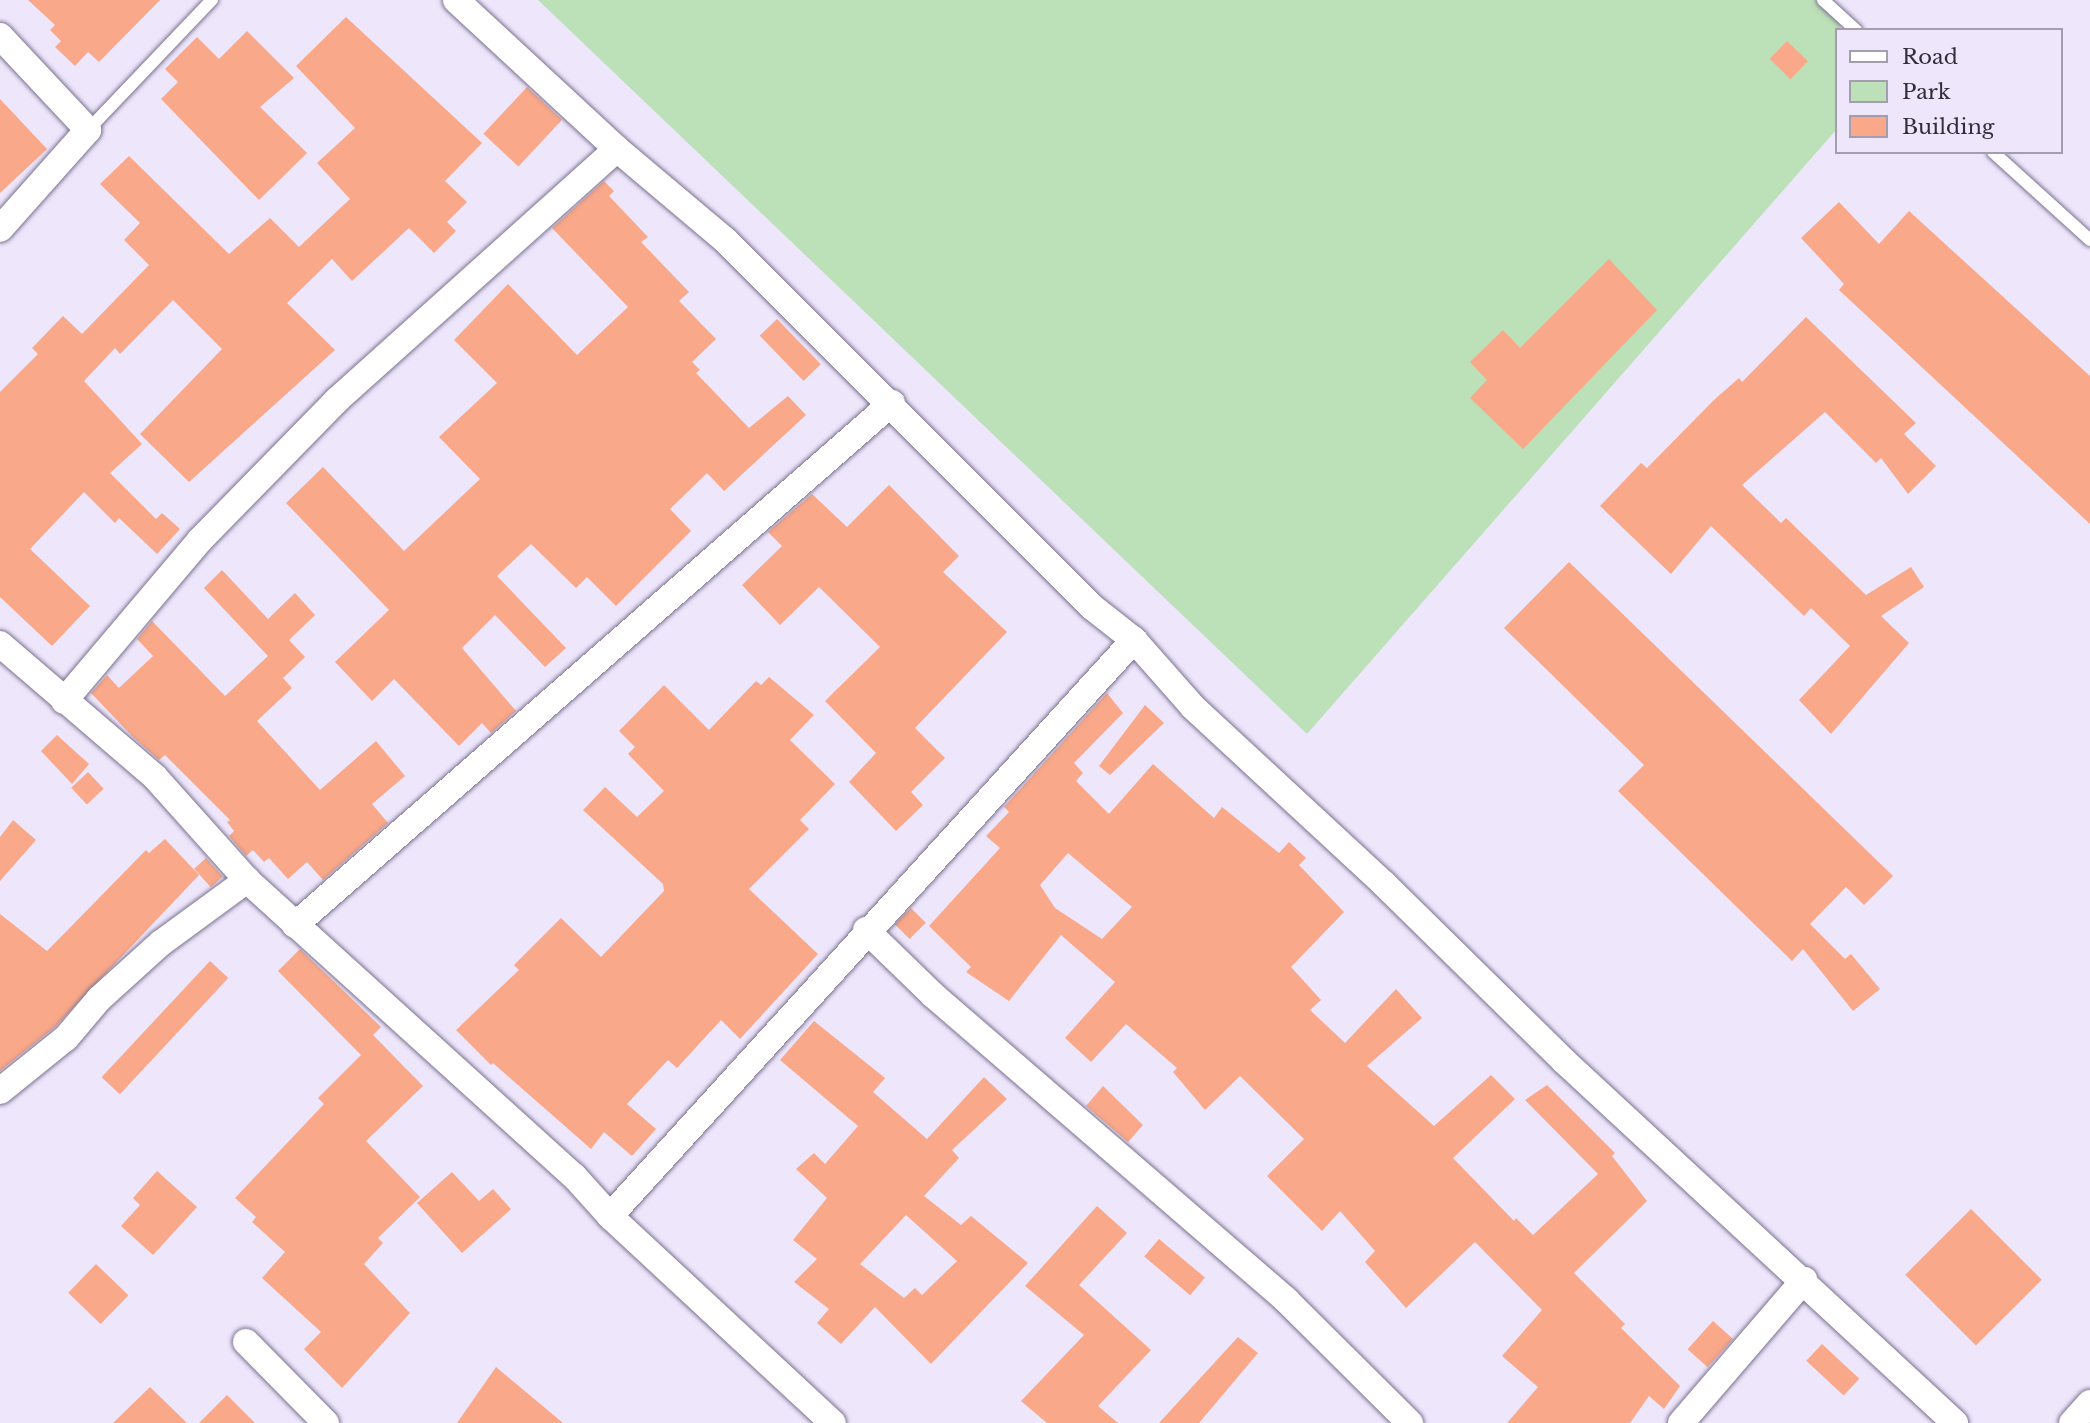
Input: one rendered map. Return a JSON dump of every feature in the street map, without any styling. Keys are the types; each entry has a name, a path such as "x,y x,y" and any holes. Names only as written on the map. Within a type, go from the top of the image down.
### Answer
{"street":[{"path":"456,0 617,149 725,240 892,403 1002,520 1092,607 1134,640 1193,707 1384,884 1564,1061 1804,1280 1955,1423"},
{"path":"0,36 88,130 0,229"},
{"path":"64,701 200,540 337,400 617,149"},
{"path":"295,925 892,403"},
{"path":"610,1216 703,1118 866,930 1134,640"},
{"path":"0,644 155,777 247,880 574,1176 610,1216 833,1423"},
{"path":"0,1091 66,1038 99,999 160,943 247,880"},
{"path":"866,930 933,995 1286,1300 1410,1423"},
{"path":"1681,1423 1804,1280"},
{"path":"246,1342 326,1423"},
{"path":"2072,1423 2090,1403"}],"lane":[{"path":"88,130 212,0"},
{"path":"1823,0 1854,28"},
{"path":"1995,154 2090,240"}],"green space":[{"path":"538,0 1827,0 1841,28 1834,28 1834,132 1307,734"}],"building":[{"path":"28,0 160,0 99,62 88,52 75,66 55,47 61,41 50,30 55,25"},
{"path":"346,17 482,143 445,181 467,202 447,222 456,231 434,253 409,228 352,281 332,259 287,303 335,350 189,482 140,434 222,349 173,300 120,354 115,348 84,381 142,444 110,473 156,519 162,513 180,529 157,554 119,518 115,523 84,492 30,549 90,606 52,646 0,597 0,392 38,354 32,348 63,316 82,334 149,265 124,240 140,223 100,184 129,156 229,254 270,218 299,247 350,199 317,163 355,128 296,66"},
{"path":"247,31 294,78 260,107 307,153 259,200 161,99 178,82 165,69 197,37 219,59"},
{"path":"1787,41 1808,61 1790,79 1770,59"},
{"path":"527,87 562,120 518,167 483,134"},
{"path":"0,99 47,149 0,193"},
{"path":"604,181 614,191 609,196 648,237 641,242 689,292 679,301 716,339 692,362 700,370 696,373 749,428 788,396 806,415 724,491 707,473 670,509 691,531 616,606 587,577 576,588 531,544 497,576 566,648 545,667 495,615 462,648 516,711 491,733 482,723 459,746 394,679 372,701 335,662 389,610 286,503 323,467 404,551 480,479 439,437 497,383 454,340 508,284 577,355 628,307 552,228"},
{"path":"1839,202 1879,244 1909,211 2090,376 2090,524 1839,290 1844,284 1801,238"},
{"path":"1609,259 1657,310 1523,449 1470,398 1487,380 1470,362 1503,330 1520,348"},
{"path":"1806,317 1916,423 1904,434 1936,466 1908,494 1881,458 1876,463 1825,412 1742,485 1781,523 1786,518 1866,595 1911,567 1924,587 1881,616 1909,643 1831,734 1799,700 1850,646 1811,608 1804,616 1711,526 1671,574 1600,506 1641,463 1647,468 1714,400 1739,378 1742,382"},
{"path":"777,319 821,364 803,381 760,336"},
{"path":"889,485 959,556 943,572 1007,632 915,728 945,758 911,792 923,805 896,831 849,782 876,753 825,701 880,647 819,587 780,625 742,585 782,546 768,532 812,494 847,527"},
{"path":"1569,562 1893,876 1864,905 1846,887 1810,924 1845,959 1851,954 1880,989 1853,1011 1803,949 1792,961 1618,791 1644,765 1504,628"},
{"path":"222,570 268,619 295,593 315,615 289,640 305,657 283,678 292,688 257,721 320,790 376,741 405,776 372,804 388,823 323,880 307,862 288,879 269,858 264,862 253,850 246,856 229,836 234,831 227,822 230,820 165,755 159,760 133,737 91,693 107,675 119,688 153,656 137,639 152,621 225,696 268,656 204,588"},
{"path":"769,677 814,715 790,740 835,784 800,820 809,829 749,889 818,954 740,1039 721,1020 677,1068 668,1060 627,1104 656,1129 632,1156 604,1132 591,1149 493,1063 491,1065 456,1030 519,970 514,965 561,918 601,957 664,891 663,884 583,810 605,787 637,817 664,791 628,754 635,747 619,731 664,685 709,730 756,681 761,685"},
{"path":"1107,693 1123,713 1074,763 1083,773 1076,781 1109,814 1153,764 1214,818 1222,807 1279,853 1289,842 1306,858 1299,865 1344,912 1291,967 1321,1000 1310,1010 1345,1043 1396,989 1422,1018 1367,1066 1434,1126 1491,1075 1515,1099 1453,1158 1514,1221 1516,1218 1533,1235 1598,1174 1525,1100 1547,1085 1615,1153 1612,1156 1647,1201 1574,1273 1625,1324 1621,1328 1680,1386 1664,1409 1649,1396 1630,1423 1507,1423 1538,1387 1502,1356 1542,1310 1475,1242 1406,1308 1365,1262 1375,1251 1340,1211 1322,1231 1267,1176 1304,1139 1240,1076 1205,1110 1173,1072 1177,1068 1126,1024 1091,1062 1065,1038 1115,982 1061,935 1009,1001 966,972 971,967 929,926 1000,848 986,836 1009,812 1004,807","holes":["1068,853 1132,907 1102,939 1055,908 1040,885"]},
{"path":"1145,705 1164,723 1110,775 1099,766"},
{"path":"57,735 89,764 72,784 41,751"},
{"path":"88,772 104,789 87,805 71,788"},
{"path":"13,820 36,840 0,881 0,837"},
{"path":"165,839 199,875 55,1027 0,1071 0,914 47,951 146,850 149,853"},
{"path":"206,858 223,877 211,887 194,869"},
{"path":"911,908 926,923 910,939 895,924"},
{"path":"300,949 381,1027 373,1035 423,1086 366,1141 420,1197 378,1238 383,1243 364,1264 410,1313 342,1388 304,1349 321,1332 262,1278 285,1252 252,1222 256,1217 235,1198 324,1104 318,1098 361,1055 278,971"},
{"path":"210,961 228,978 120,1094 102,1077"},
{"path":"814,1021 885,1078 873,1092 927,1139 984,1077 1007,1099 952,1150 959,1158 924,1196 961,1225 971,1216 1028,1263 931,1364 875,1307 841,1344 817,1323 829,1309 794,1282 817,1259 793,1240 827,1198 796,1169 814,1153 825,1164 858,1126 780,1060","holes":["906,1215 957,1261 922,1295 915,1288 904,1298 860,1264"]},
{"path":"1103,1086 1143,1125 1128,1142 1086,1106"},
{"path":"157,1171 197,1207 153,1255 121,1226 140,1205 133,1198"},
{"path":"452,1172 479,1201 493,1189 511,1209 462,1253 417,1203"},
{"path":"1097,1206 1127,1233 1079,1285 1151,1350 1098,1406 1118,1423 1047,1423 1021,1401 1084,1335 1025,1286"},
{"path":"1971,1209 2042,1280 1976,1345 1905,1275"},
{"path":"1159,1239 1205,1278 1190,1295 1144,1257"},
{"path":"96,1264 128,1295 101,1324 68,1293"},
{"path":"1713,1321 1733,1339 1708,1367 1688,1349"},
{"path":"1238,1337 1258,1353 1199,1423 1159,1423"},
{"path":"1822,1344 1859,1379 1844,1396 1806,1361"},
{"path":"496,1367 563,1423 457,1423"},
{"path":"150,1387 187,1423 113,1423"},
{"path":"227,1395 255,1423 199,1423"}]}
